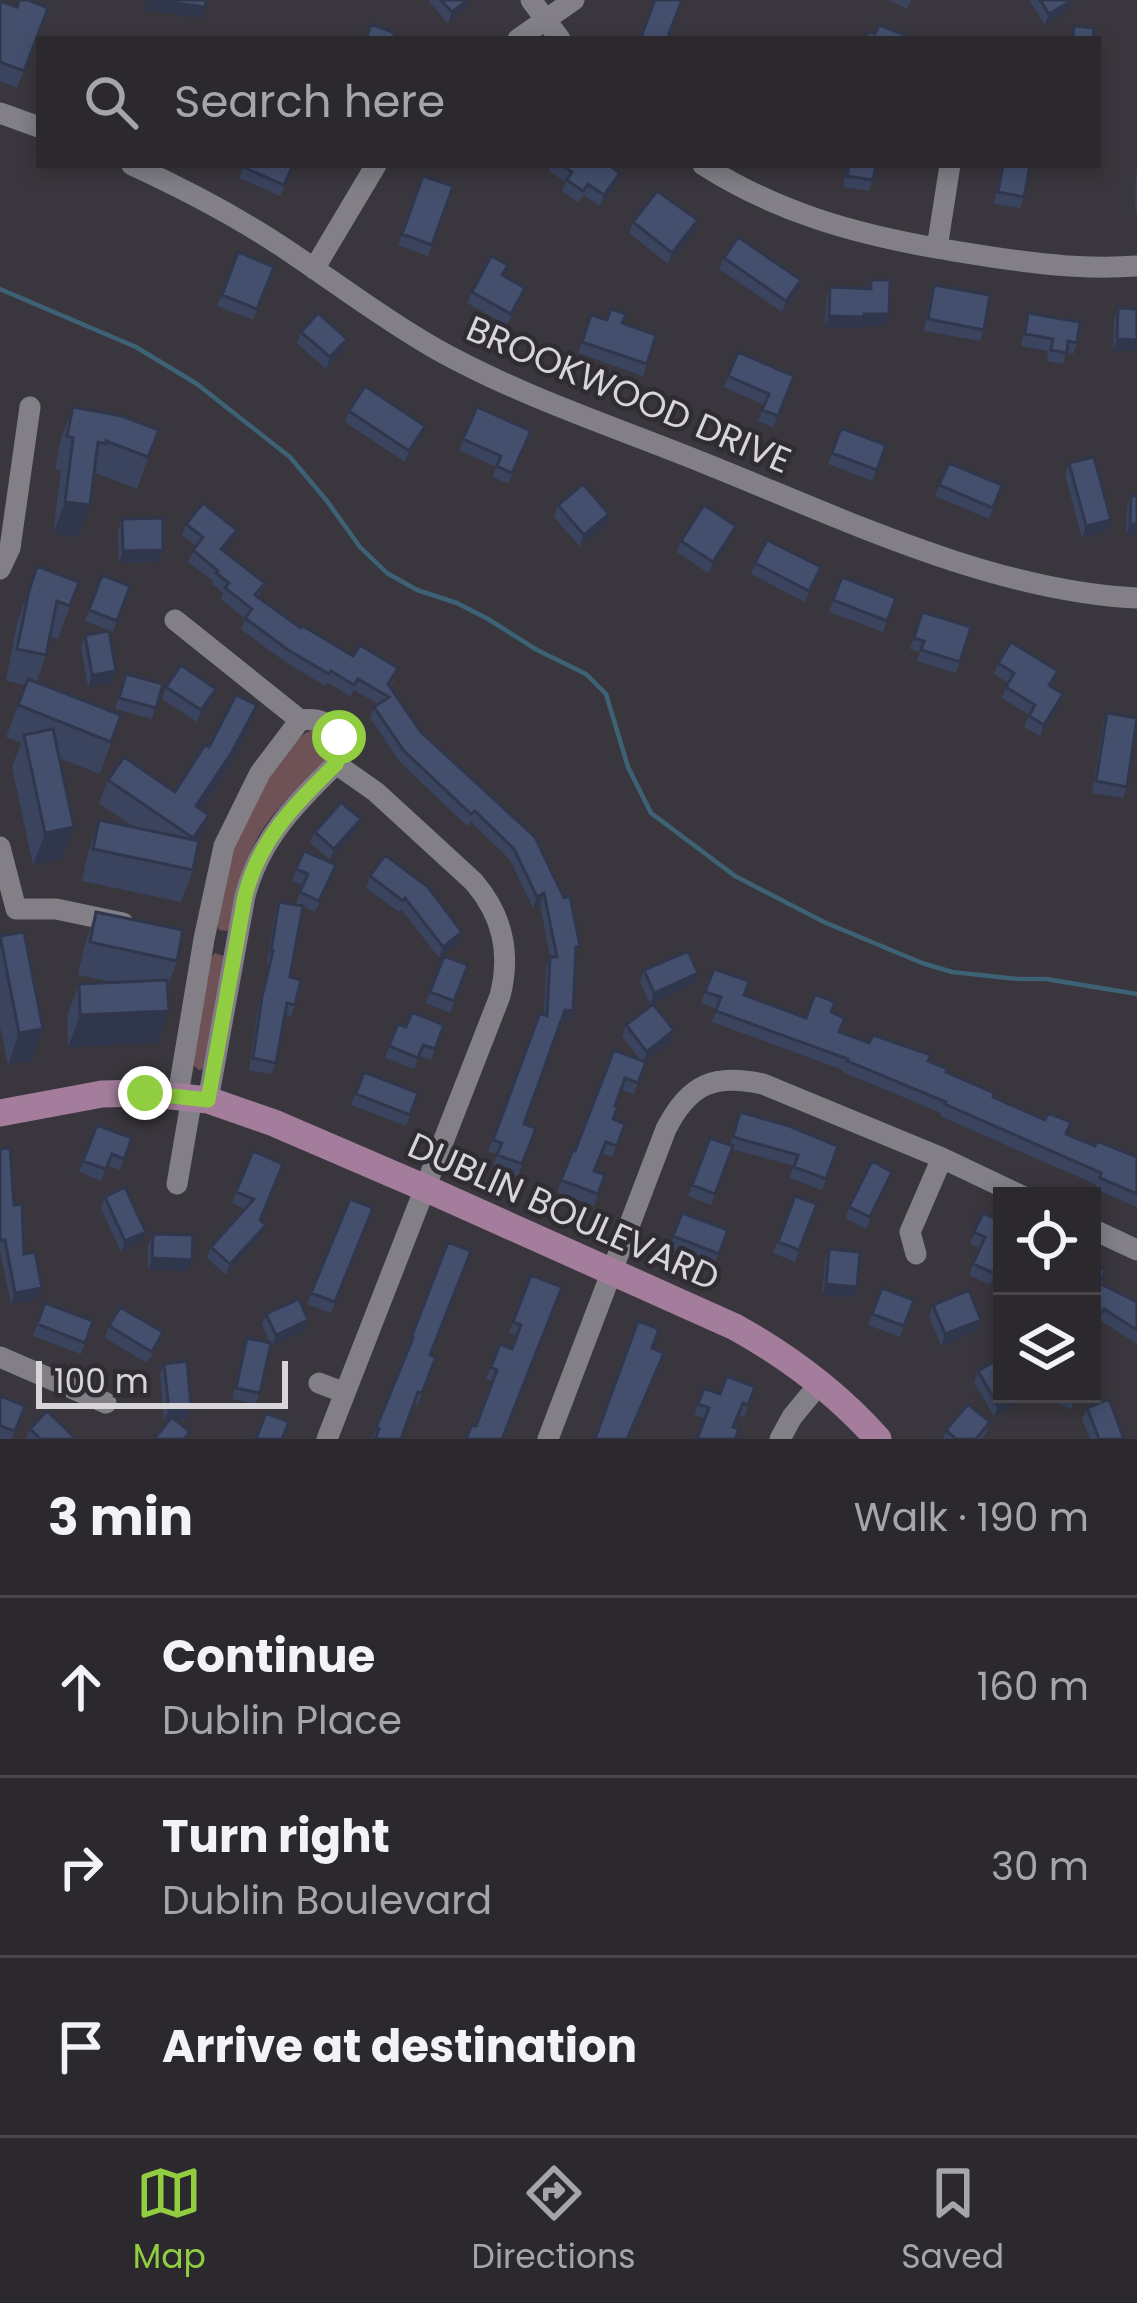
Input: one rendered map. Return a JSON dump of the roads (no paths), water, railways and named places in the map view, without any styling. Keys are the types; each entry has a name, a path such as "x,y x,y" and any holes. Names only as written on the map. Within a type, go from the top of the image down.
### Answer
{"main road":[{"name":"DUBLIN BOULEVARD","path":"0,1114 102,1094 145,1093 193,1097 252,1114 735,1327 820,1383 878,1439"}],"street":[{"path":"531,0 558,36"},
{"path":"522,36 574,0"},
{"path":"0,113 36,126"},
{"name":"BROOKWOOD DRIVE","path":"138,168 249,226 439,351 526,392 994,574 1076,592 1137,598"},
{"path":"314,269 374,168"},
{"path":"708,168 795,213 895,242 1054,266 1137,266"},
{"path":"937,248 950,168"},
{"path":"0,569 10,548 30,407"},
{"path":"175,620 300,720 316,719 333,727 340,746 336,764 295,804 266,842 249,880 236,945 193,1097 177,1184"},
{"path":"193,1097 193,937 231,827 260,773 300,720"},
{"path":"327,1439 500,996 505,949 494,913 474,882 376,791 336,764"},
{"path":"0,848 16,909 56,909 141,926"},
{"path":"193,937 236,945"},
{"path":"548,1439 666,1129 699,1080 741,1079 763,1084 1003,1187"},
{"path":"916,1254 910,1232 942,1158"},
{"path":"1101,1233 1137,1250"},
{"path":"0,1357 106,1403"},
{"path":"319,1383 345,1393"},
{"path":"780,1439 820,1383"}],"waterway":[{"path":"0,289 136,347 197,384 290,457 360,547 387,573 417,590 457,603 586,674 606,694 628,767 651,813 735,876 824,922 952,972 1046,979 1137,994"}]}
